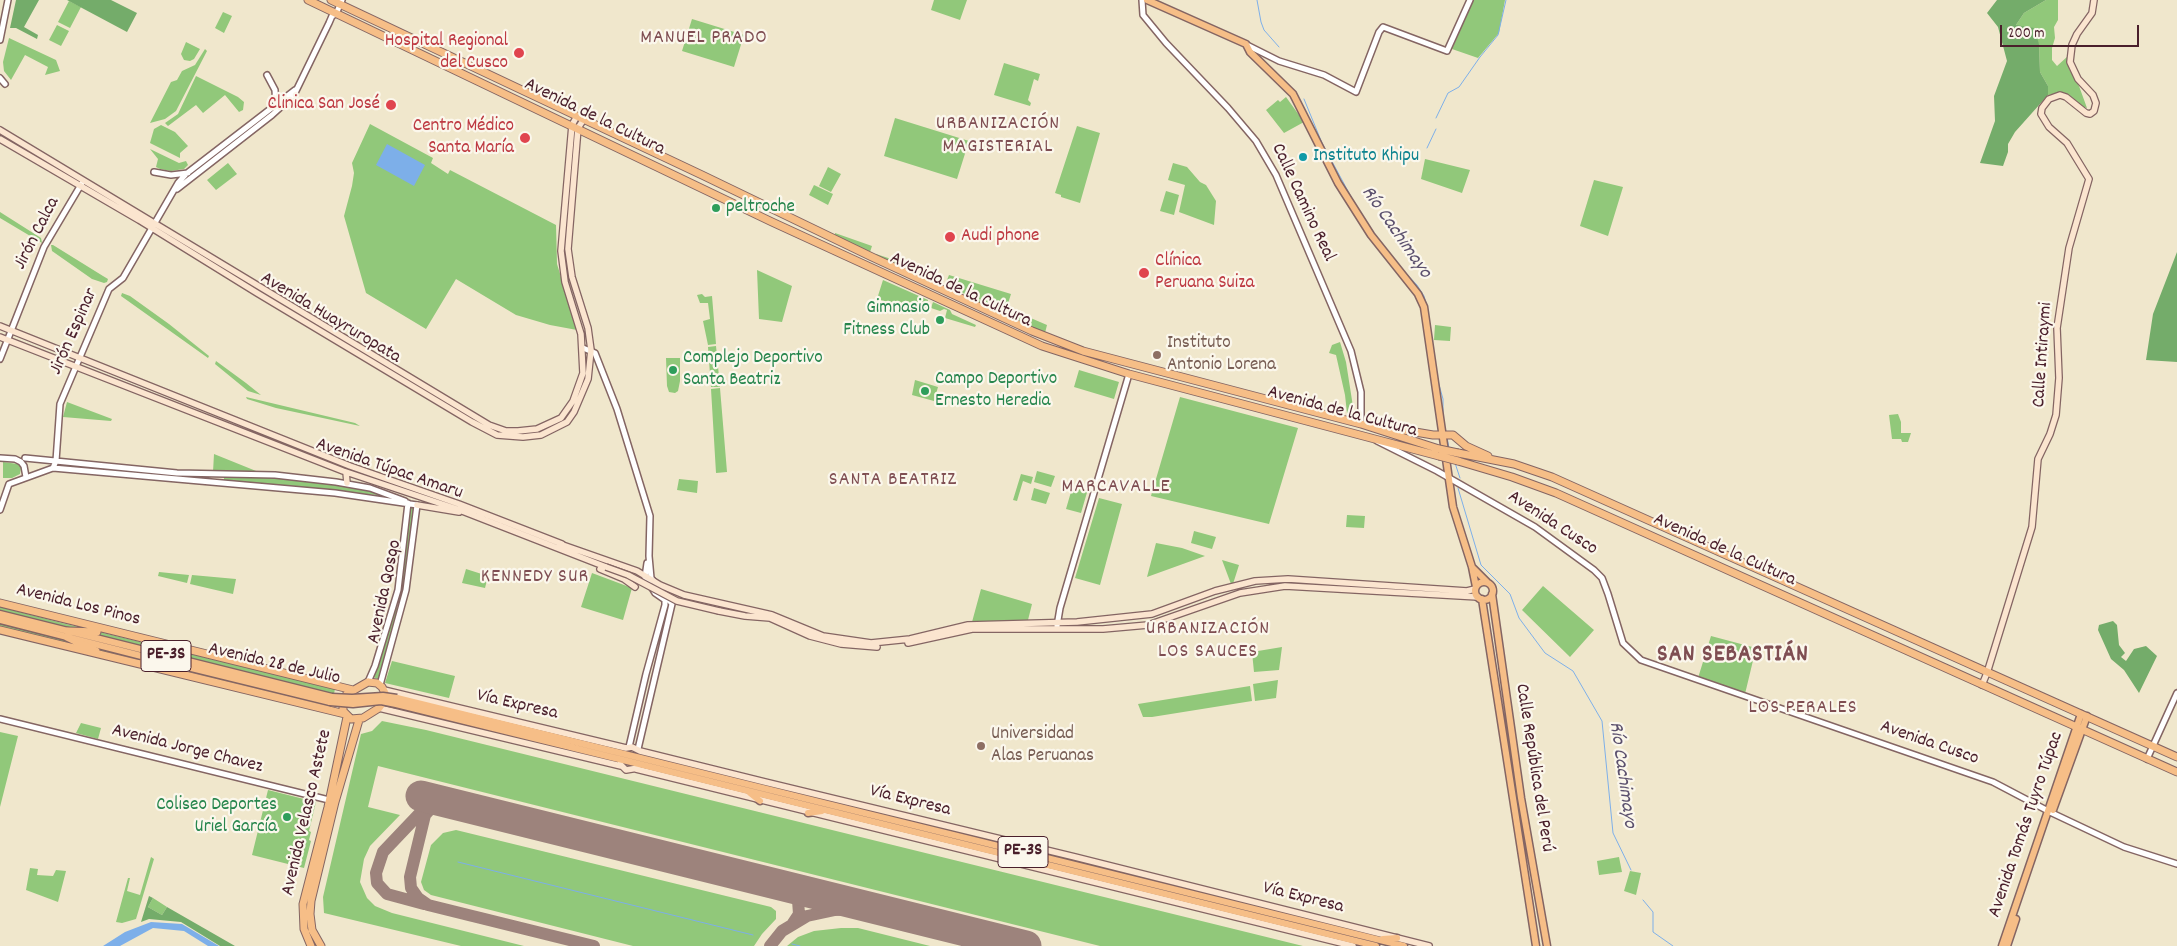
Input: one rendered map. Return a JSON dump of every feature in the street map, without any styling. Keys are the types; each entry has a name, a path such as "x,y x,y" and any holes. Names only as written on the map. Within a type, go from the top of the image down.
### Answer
{"highway":[{"name":"Avenida de la Cultura","path":"308,0 333,14 575,127 772,222 1006,330 1080,359 1177,387 1370,437 1514,464 1552,477 2177,757"},
{"name":"Avenida de la Cultura","path":"337,1 997,316 1083,351 1360,424 1440,450 1458,461 1528,482 2177,772"},
{"path":"1177,387 1179,377"},
{"path":"1267,410 1269,401"},
{"path":"1360,424 1374,424 1433,435 1445,434 1498,461"},
{"path":"1633,529 1638,516"},
{"path":"1673,547 1677,533"},
{"path":"1758,584 1763,572"},
{"name":"Avenida Los Pinos","path":"0,603 353,690"},
{"path":"1876,638 1882,624"},
{"name":"Avenida 28 de Julio","path":"0,630 346,716"},
{"path":"68,634 122,634"},
{"path":"68,634 112,658"},
{"path":"134,637 183,660"},
{"path":"128,662 174,664"},
{"path":"368,682 382,687 384,701 379,708 359,720 346,716 342,702 345,696 368,682"},
{"name":"Avenida Velasco Astete","path":"321,946 312,930 311,901 332,801 346,716"},
{"name":"Avenida Velasco Astete","path":"311,946 304,929 303,904 332,801 359,720"}],"main road":[{"path":"1147,0 1246,44 1250,52 1298,102 1338,183 1371,235 1422,300 1445,434 1440,450 1448,477 1454,510 1472,567 1475,588 1480,598"},
{"name":"Calle Intiraymi","path":"1982,685 2032,527 2038,459 2050,434 2057,409 2059,378 2057,328 2069,248 2089,179 2067,143 2046,124 2040,114 2049,99 2060,96 2066,97 2086,113 2090,114 2094,111 2096,102 2093,94 2078,79 2070,62 2070,53 2077,34 2092,13 2094,0"},
{"path":"575,127 580,118"},
{"name":"Avenida Huayruropata","path":"0,139 82,183 154,225 504,436 532,436 550,432 566,422 574,412 588,379 591,350 588,328 572,277 568,249 575,127"},
{"name":"Avenida Huayruropata","path":"488,427 506,431 527,430 550,424 561,418 573,401 583,373 581,334 564,282 561,251 575,127"},
{"name":"Avenida Huayruropata","path":"0,130 82,183"},
{"name":"Avenida Túpac Amaru","path":"0,326 350,466 459,504 560,544 607,566"},
{"name":"Avenida Túpac Amaru","path":"0,337 347,473 463,511 607,566"},
{"path":"347,473 347,483"},
{"path":"417,505 456,512 463,511"},
{"path":"560,544 637,571 660,585 684,595 782,618 823,636 871,643 910,639 968,625 1057,626 1103,629 1148,625 1240,593 1286,586 1488,598 1492,594 1492,587 1472,567"},
{"path":"551,545 573,557 618,576 635,587"},
{"path":"607,566 632,574 682,600 745,616 770,618 810,636 841,644 869,647 922,641 972,629 1057,626 1152,614 1215,591 1255,581 1288,579 1466,592 1475,588 1481,582 1487,582"},
{"name":"Calle República del Perú","path":"1492,594 1521,798 1547,946"},
{"name":"Calle República del Perú","path":"1480,598 1536,946"},
{"path":"719,609 763,614"},
{"name":"Avenida 28 de Julio","path":"0,614 174,664 331,699"},
{"name":"Avenida 28 de Julio","path":"0,620 183,660 346,704 396,701"},
{"name":"Vía Expresa","path":"382,687 623,754 640,764 760,800 1353,946"},
{"name":"Vía Expresa","path":"396,701 623,754"},
{"name":"Vía Expresa","path":"379,708 623,754 639,750 1429,946"},
{"name":"Avenida Tomás Tuyro Túpac","path":"2002,946 2084,715"},
{"path":"623,754 626,770 640,764 639,750"},
{"name":"Vía Expresa","path":"640,764 827,807 1377,944 1404,946"},
{"path":"760,800 748,788 764,782"},
{"path":"813,794 827,807"},
{"path":"808,812 827,807"},
{"name":"Avenida Tomás Tuyro Túpac","path":"2007,946 2050,812"},
{"path":"1377,944 1397,938"}],"street":[{"path":"0,40 8,0"},
{"name":"Calle Camino Real","path":"1142,0 1143,15 1166,43 1250,134 1276,176 1351,351 1361,392 1360,424"},
{"path":"1246,44 1288,65 1313,71 1355,89 1379,32 1383,27 1447,51 1452,44 1470,0"},
{"path":"176,190 275,113 294,95 333,14 337,1"},
{"path":"267,75 276,93 275,113"},
{"path":"0,78 5,84"},
{"path":"186,174 295,90"},
{"path":"154,172 171,175 197,172"},
{"name":"Jirón Espinar","path":"53,468 56,461 59,410 104,297 109,289 123,278 176,190 178,183 186,174"},
{"name":"Jirón Calca","path":"7,340 44,247 82,183"},
{"path":"0,358 7,340"},
{"path":"583,348 595,353 617,409 650,516 649,556 651,578 672,604 639,750"},
{"path":"1057,626 1060,608 1129,374"},
{"name":"Avenida Cusco","path":"1370,437 1448,477 1535,526 1594,570 1602,578 1623,643 1642,660 1993,782 2050,812 2124,847 2177,864"},
{"path":"0,458 15,459 21,462 24,466 26,478"},
{"path":"25,458 177,473 275,476 347,483 360,485 398,497 408,503"},
{"path":"0,510 6,488 11,483 53,468 335,494 417,505"},
{"name":"Avenida Qosqo","path":"368,682 375,666 398,590 408,503"},
{"name":"Avenida Qosqo","path":"382,687 406,590 417,505"},
{"path":"623,754 665,605 664,600 649,586 644,575 649,556"},
{"path":"637,571 643,570 647,563"},
{"path":"648,666 657,669"},
{"path":"2146,759 2177,693"},
{"name":"Avenida Jorge Chavez","path":"0,719 332,801"}],"green space":[{"path":"16,0 39,0 24,27 38,35 37,39 16,28 10,28"},
{"path":"67,0 111,0 137,13 127,32"},
{"path":"934,0 967,0 960,20 931,10"},
{"path":"1473,0 1505,0 1499,33 1478,58 1452,49"},
{"path":"1997,0 2046,0 2024,13 2016,25 2034,28 2039,44 2040,72 2048,86 2048,95 2015,132 2008,144 2008,152 2003,166 1980,163 1995,121 1994,96 2007,61 1998,27 1987,13"},
{"path":"2046,0 2058,0 2058,20 2054,27 2055,38 2052,48 2052,60 2057,66 2068,56 2069,69 2079,86 2087,108 2080,106 2063,93 2048,95 2048,86 2040,72 2039,44 2016,25 2024,13"},
{"path":"69,1 81,7 70,28 58,22"},
{"path":"223,12 232,16 224,33 215,28"},
{"path":"692,19 744,35 734,67 682,51"},
{"path":"57,25 69,31 61,46 49,40"},
{"path":"9,38 56,60 60,71 45,75 48,67 25,55 11,80 4,71 3,62"},
{"path":"186,42 200,49 194,59 190,61 184,60 181,54"},
{"path":"205,49 207,51 176,111 165,119 150,123 171,82 177,80 182,71 195,65"},
{"path":"1004,63 1040,74 1038,81 1034,79 1028,100 1031,103 1030,106 994,95"},
{"path":"196,76 238,97 244,102 243,110 239,112 225,95 203,113 196,105 168,126 165,123 178,114"},
{"path":"1286,97 1304,122 1284,133 1266,110 1278,100 1280,102"},
{"path":"895,118 969,141 957,179 884,156"},
{"path":"370,124 433,158 431,163 448,174 450,170 556,225 557,264 577,330 550,325 516,315 456,279 426,329 366,293 344,216 354,173 352,163"},
{"path":"161,125 175,132 188,146 180,153 180,158 150,143 154,129"},
{"path":"1077,126 1100,133 1080,203 1055,193"},
{"path":"150,149 179,163 186,161 188,165 184,169 171,171 160,169 156,167 158,159"},
{"path":"1425,159 1470,170 1462,193 1421,179"},
{"path":"228,163 237,174 216,190 207,180"},
{"path":"1173,163 1187,167 1200,182 1206,185 1216,201 1214,225 1179,212 1185,185 1168,180"},
{"path":"828,167 841,174 831,192 819,186"},
{"path":"1594,180 1623,187 1608,236 1580,226"},
{"path":"814,185 833,194 828,205 809,195"},
{"path":"1166,191 1179,195 1174,215 1160,211"},
{"path":"0,212 41,238 42,243 0,218"},
{"path":"835,233 872,246 870,252 835,235"},
{"path":"51,245 108,279 107,282 104,283 92,279 52,251"},
{"path":"2177,252 2177,362 2146,360 2153,314"},
{"path":"876,255 928,271 926,278"},
{"path":"757,270 792,286 782,322 759,319"},
{"path":"949,275 1011,294 1004,316 972,301 967,295 945,285"},
{"path":"883,280 928,300 925,313 877,299"},
{"path":"122,293 130,296 169,324 209,356 208,358 121,296"},
{"path":"702,294 705,297 712,296 716,344 708,345 703,321 710,319 708,303 700,303 697,295"},
{"path":"933,302 950,310 952,314 976,325 975,327 945,318 947,310 940,311 931,308"},
{"path":"1019,313 1047,325 1045,333 1017,321"},
{"path":"1435,325 1451,327 1450,341 1434,340"},
{"path":"1340,342 1346,362 1354,413 1347,413 1336,355 1329,353 1332,345"},
{"path":"716,346 720,387 711,387 708,347"},
{"name":"Complejo Deportivo Santa Beatriz","path":"666,358 680,358 680,381 678,391 675,393 669,392 667,386"},
{"path":"216,361 261,395 248,391 215,364"},
{"path":"1079,370 1119,382 1114,399 1074,387"},
{"name":"Campo Deportivo Ernesto Heredia","path":"915,380 938,387 934,401 912,395"},
{"path":"720,388 727,472 716,473 711,389"},
{"path":"246,397 355,423 360,426 276,408 247,399"},
{"path":"1180,397 1298,428 1269,524 1151,496"},
{"path":"67,402 112,419 111,421 63,417"},
{"path":"1898,414 1901,422 1901,433 1911,433 1908,442 1902,442 1901,439 1892,439 1889,415"},
{"path":"214,454 261,473 213,472"},
{"path":"3,462 18,464 21,468 20,474 12,478 3,478"},
{"path":"1037,471 1055,476 1051,487 1034,482"},
{"path":"1021,474 1033,477 1031,484 1023,481 1017,501 1013,500"},
{"path":"224,478 277,478 359,487 388,496 224,481"},
{"path":"679,479 698,481 697,493 677,490"},
{"path":"1073,485 1088,489 1081,513 1066,509"},
{"path":"1034,488 1050,493 1046,504 1031,500"},
{"path":"1099,498 1122,504 1100,585 1075,578"},
{"path":"410,504 415,508 406,580 402,601 397,601"},
{"path":"1347,515 1365,516 1364,528 1346,527"},
{"path":"1194,531 1216,537 1212,549 1191,543"},
{"path":"1156,543 1182,548 1205,556 1147,577"},
{"path":"1222,560 1239,565 1233,584 1231,584"},
{"path":"466,569 488,576 485,588 462,583"},
{"path":"159,572 189,575 187,583 158,576"},
{"path":"592,573 632,588 623,620 581,607"},
{"path":"192,575 236,579 233,594 190,584"},
{"path":"1543,586 1594,630 1570,657 1522,610"},
{"path":"981,589 1032,604 1028,620 972,622"},
{"path":"395,606 399,609 378,679 373,677"},
{"path":"0,607 335,689 334,694 0,611"},
{"path":"2113,621 2117,625 2119,645 2125,653 2121,657 2126,661 2134,649 2146,646 2157,656 2139,693 2124,670 2111,659 2098,630 2099,625"},
{"path":"0,622 329,704 328,707 0,627"},
{"path":"1711,636 1756,648 1745,694 1698,678"},
{"path":"1282,647 1279,670 1254,672 1252,652"},
{"path":"392,661 455,676 449,698 385,683"},
{"path":"1278,680 1276,698 1255,701 1253,684"},
{"path":"1250,686 1252,701 1152,717 1143,717 1138,704"},
{"path":"382,721 426,730 1303,946 1100,946 378,766 368,807 400,815 370,846 364,859 360,882 367,898 375,906 392,913 524,946 461,946 324,913 323,897 361,734 372,731"},
{"path":"81,723 101,728 98,739 76,733"},
{"path":"0,732 18,736 0,807"},
{"name":"Coliseo Deportes Uriel García","path":"268,790 316,802 309,831 311,832 309,840 311,841 304,868 252,855"},
{"path":"456,830 771,907 776,911 776,919 754,946 633,946 431,895 424,890 421,882 431,845 443,833"},
{"path":"151,857 154,859 136,919 122,923 116,922 128,878 130,878 127,891 140,895"},
{"path":"1619,857 1622,872 1599,875 1597,861"},
{"path":"30,868 38,869 37,875 53,876 56,870 66,871 58,902 26,890"},
{"path":"1630,871 1641,873 1636,895 1624,891"},
{"path":"149,896 153,898 148,907 162,915 167,907 235,946 220,946 181,922 149,919 141,922"},
{"path":"153,898 167,907 162,915 148,907"},
{"path":"858,928 930,946 787,946 798,937 814,931"}],"water":[{"path":"387,144 425,165 414,186 376,165"},
{"path":"151,922 182,924 219,946 208,946 184,931 153,928 120,946 103,946 125,932"}],"waterway":[{"name":"Río Cachimayo","path":"1257,0 1264,30 1279,47"},
{"path":"1436,118 1448,93 1459,87 1498,35 1506,0"},
{"name":"Río Cachimayo","path":"1304,99 1322,143 1355,204"},
{"path":"1427,148 1436,129"},
{"name":"Río Cachimayo","path":"1365,220 1384,247"},
{"name":"Río Cachimayo","path":"1401,268 1417,285 1424,296 1428,310"},
{"name":"Río Cachimayo","path":"1438,381 1443,399 1443,413"},
{"name":"Río Cachimayo","path":"1447,437 1449,448"},
{"name":"Río Cachimayo","path":"1455,463 1460,478"},
{"name":"Río Cachimayo","path":"1458,488 1481,565 1510,594 1519,618 1545,653 1573,671 1602,721 1613,833 1631,870"},
{"path":"458,862 753,935"},
{"name":"Río Cachimayo","path":"1643,900 1653,912 1653,932 1673,946"},
{"path":"792,944 800,946"}],"taxiway":[{"path":"453,804 434,805 425,815 410,877 411,888 418,898 428,905 594,946"},
{"path":"424,904 387,894 377,883 376,873 383,852 421,812 430,809"},
{"path":"781,885 794,892 798,900 799,914 793,923"},
{"path":"770,946 782,931 807,916 835,910 874,908"}],"runway":[{"path":"421,796 1026,946"}],"place":[{"name":"Hospital Regional del Cusco","path":"519,53"},
{"name":"Clinica San José","path":"391,105"},
{"name":"Centro Médico Santa María","path":"525,138"},
{"name":"Instituto Khipu","path":"1303,157"},
{"name":"peltroche","path":"716,208"},
{"name":"Audi phone","path":"950,237"},
{"name":"Clínica Peruana Suiza","path":"1144,273"},
{"name":"Gimnasio Fitness Club","path":"940,320"},
{"name":"Instituto Antonio Lorena","path":"1157,355"},
{"name":"Complejo Deportivo Santa Beatriz","path":"673,370"},
{"name":"Campo Deportivo Ernesto Heredia","path":"925,391"},
{"name":"Universidad Alas Peruanas","path":"981,746"},
{"name":"Coliseo Deportes Uriel García","path":"287,817"}],"district":[{"name":"MANUEL PRADO","path":"704,39"},
{"name":"URBANIZACIÓN MAGISTERIAL","path":"998,136"},
{"name":"SANTA BEATRIZ","path":"893,481"},
{"name":"MARCAVALLE","path":"1116,488"},
{"name":"KENNEDY SUR","path":"535,578"},
{"name":"URBANIZACIÓN LOS SAUCES","path":"1208,642"},
{"name":"SAN SEBASTIÁN","path":"1733,657"},
{"name":"LOS PERALES","path":"1803,709"}]}
